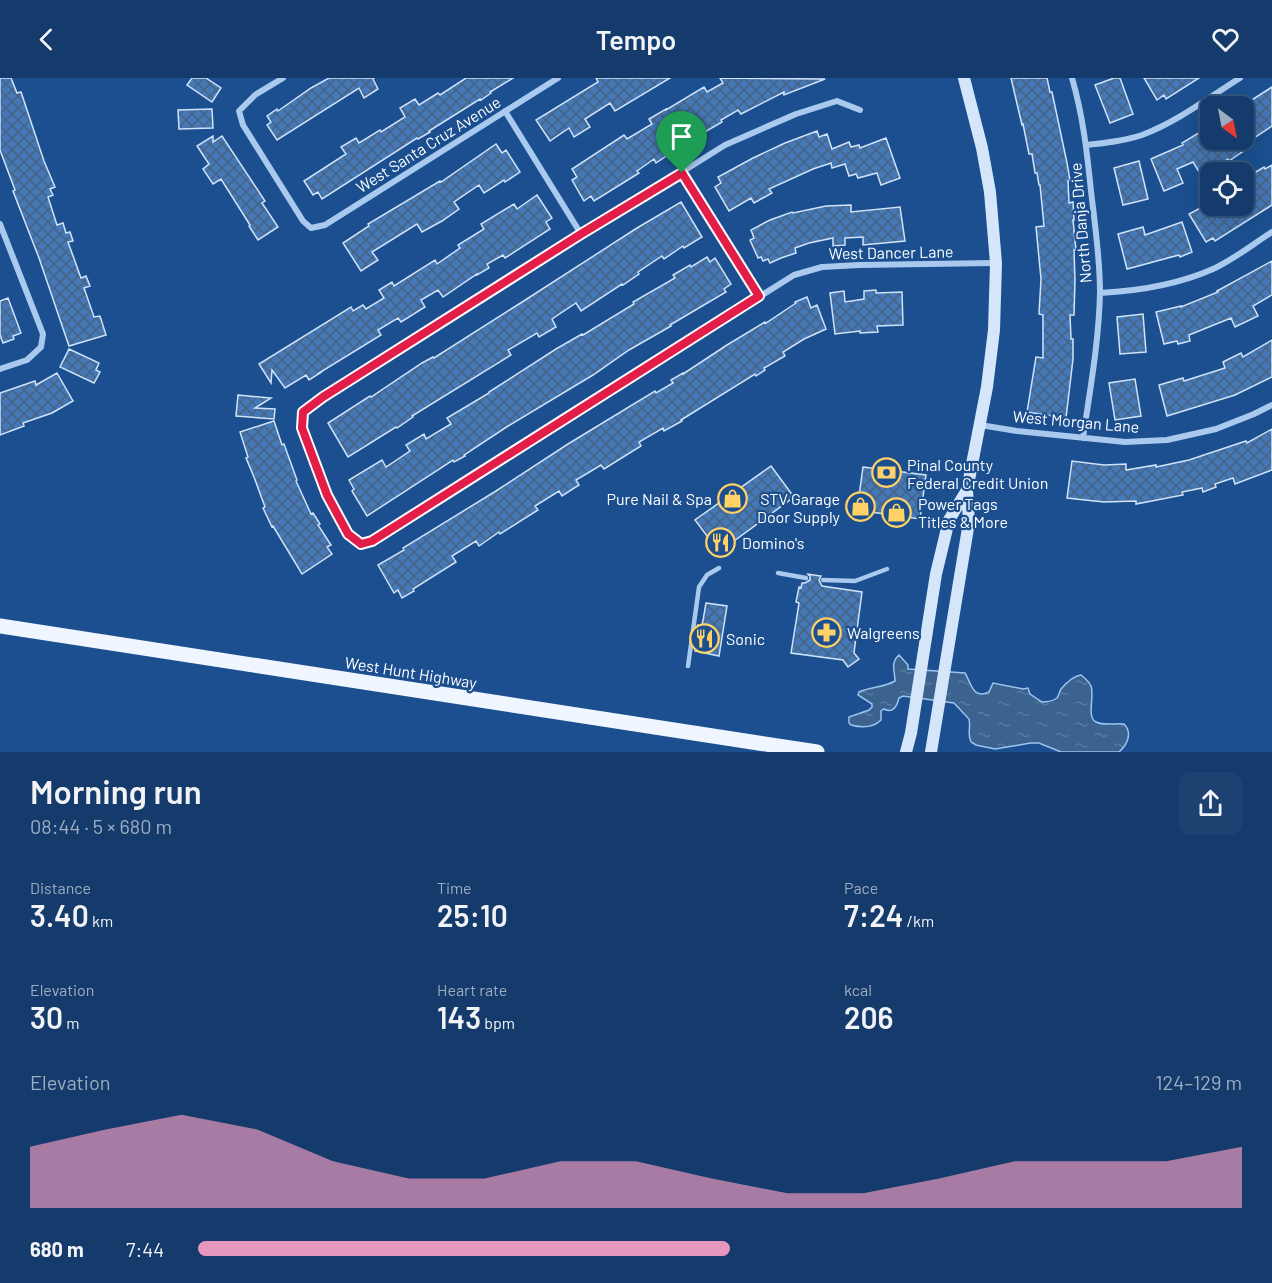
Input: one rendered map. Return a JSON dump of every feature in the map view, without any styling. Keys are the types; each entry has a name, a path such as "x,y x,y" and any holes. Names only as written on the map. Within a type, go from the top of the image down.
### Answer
{"main road":[{"name":"West Hunt Highway","path":"0,626 818,752"}],"street":[{"name":"West Santa Cruz Avenue","path":"283,78 255,95 239,111 249,135 303,221 311,228 324,225 558,78"},
{"path":"931,752 969,522 968,490 994,330 996,263 990,192 982,148 964,78"},
{"name":"North Danja Drive","path":"1072,78 1086,145 1099,258 1098,322 1083,438"},
{"path":"1086,145 1132,138 1166,125 1240,78"},
{"path":"505,111 581,234 725,145 796,114 837,101 860,110"},
{"path":"682,173 759,296"},
{"path":"0,224 43,334 41,346 27,360 0,369"},
{"path":"1100,293 1126,291 1184,280 1215,268 1272,232"},
{"name":"West Dancer Lane","path":"581,234 323,397 303,412 302,428 327,495 348,534 361,544 372,541 794,275 822,267 996,263"},
{"name":"West Morgan Lane","path":"980,425 1125,442 1167,440 1216,429 1272,405"},
{"path":"906,752 936,574 949,520 968,490"}],"lane":[{"path":"688,666 699,587 707,575 719,568"},
{"path":"823,580 855,581 887,569"},
{"path":"778,573 806,578"}],"water":[{"path":"899,655 908,665 908,669 965,673 973,689 979,694 989,692 993,683 1028,688 1030,694 1042,702 1057,698 1061,689 1068,682 1081,675 1091,686 1093,719 1102,724 1124,724 1128,731 1128,739 1119,752 1061,752 1039,743 995,749 971,742 969,719 954,703 903,696 899,698 892,710 881,711 881,720 874,725 863,727 851,725 849,717 872,707 872,704 858,695 859,692 895,681 894,664"}],"building":[{"path":"0,78 11,78 17,93 21,92 55,187 50,189 53,195 48,197 57,225 63,223 66,233 70,232 73,241 68,242 81,278 86,276 90,286 84,288 94,317 100,316 106,335 69,346 0,150"},
{"path":"192,78 206,78 221,88 212,102 187,85"},
{"path":"329,78 374,78 378,89 364,98 359,88 277,140 267,125 271,122 267,116"},
{"path":"466,78 513,78 322,199 318,192 313,195 304,181 346,154 341,147 356,138 359,143 405,117 400,108 415,99 419,105"},
{"path":"596,78 670,78 615,111 610,103 585,119 590,127 574,137 569,128 550,141 536,120 598,82"},
{"path":"720,78 825,79 784,95 784,92 741,114 738,110 656,163 654,159 637,171 639,173 594,201 591,196 584,201 572,180 577,177 572,169 624,135 627,139 652,124 649,119 704,87 707,92 723,83"},
{"path":"1011,78 1047,78 1070,180 1068,181 1069,203 1073,202 1076,250 1074,250 1074,315 1070,315 1073,359 1066,418 1027,412 1036,357 1043,358 1043,315 1039,314 1041,279 1036,227 1044,226 1040,185 1037,173 1035,173 1032,154 1029,154"},
{"path":"1120,78 1133,114 1110,123 1095,85"},
{"path":"1144,78 1199,78 1166,99 1164,95 1157,100"},
{"path":"1272,87 1272,126 1254,138 1254,99"},
{"path":"212,109 213,128 179,129 178,110"},
{"path":"817,131 819,137 827,134 832,149 849,142 851,147 859,145 860,148 886,138 900,178 881,185 877,173 858,178 856,174 849,176 845,164 832,168 831,163 769,189 772,193 754,203 751,198 729,211 715,187 721,183 718,177 785,143"},
{"path":"1200,132 1200,150 1245,150 1229,161 1228,159 1223,162 1200,162 1200,173 1193,162 1177,169 1183,183 1164,191 1151,159 1183,145 1182,143"},
{"path":"213,136 213,142 222,136 265,201 262,203 278,227 258,240 221,179 213,184 203,169 209,164 197,146"},
{"path":"496,144 502,153 506,150 520,172 484,193 479,185 454,202 459,209 442,221 422,232 417,224 372,252 378,260 361,271 343,243 369,226 368,224 441,182"},
{"path":"1139,161 1148,199 1123,205 1114,168"},
{"path":"1272,165 1272,205 1215,241 1213,238 1206,242 1189,214 1200,208 1200,216 1254,216 1254,173 1264,167 1265,169"},
{"path":"537,195 552,218 546,222 550,229 505,258 503,255 487,264 489,268 443,297 438,290 421,300 425,307 401,322 398,318 378,330 381,335 309,380 306,375 285,388 272,370 271,383 259,364 351,307 353,311 363,305 366,309 384,298 379,290 392,282 394,286 435,260 437,264 460,248 458,245 484,229 481,224 514,204 517,209"},
{"path":"681,202 702,237 664,259 662,256 623,285 581,311 576,303 552,319 556,327 539,337 537,333 508,350 511,355 348,457 328,423"},
{"path":"851,205 851,212 900,207 905,241 863,245 863,237 845,238 845,245 833,246 833,238 795,248 796,253 770,263 768,259 763,261 761,257 758,258 750,240 754,238 751,230 792,212 826,206"},
{"path":"1182,222 1192,252 1180,257 1179,255 1127,269 1118,234 1143,227 1145,235"},
{"path":"707,257 710,262 715,258 731,284 724,289 726,292 629,350 593,375 505,428 465,456 454,462 453,460 367,516 352,491 354,489 349,480 382,460 386,467 410,451 406,445 424,434 426,439 451,424 447,418 556,349 634,304 633,302 675,278 673,275"},
{"path":"1272,261 1272,295 1253,306 1258,316 1235,327 1231,318 1189,335 1190,341 1164,344 1156,312 1181,307 1218,292"},
{"path":"876,290 876,293 902,292 903,325 877,326 878,332 860,333 860,331 835,334 830,293 844,291 845,302 864,299 864,291"},
{"path":"807,297 811,308 817,305 826,329 783,352 785,356 764,368 765,370 756,376 755,374 682,421 664,431 663,428 639,442 641,446 604,469 601,465 576,480 579,485 562,496 559,491 535,506 538,510 500,534 499,532 479,546 476,541 452,556 456,562 413,589 414,591 402,598 398,590 394,593 378,565 568,444 655,391 656,393 673,383 671,380 766,323 795,302"},
{"path":"8,298 21,333 13,336 14,339 3,343 0,335 0,301"},
{"path":"1143,314 1146,352 1120,354 1117,317"},
{"path":"1272,340 1272,377 1235,395 1167,416 1159,385 1183,378 1184,381 1225,368 1223,362 1241,353 1243,357"},
{"path":"69,349 99,363 96,370 100,372 94,383 60,367"},
{"path":"57,373 73,401 52,413 23,423 24,426 0,435 0,393 35,381 36,385"},
{"path":"1135,379 1141,416 1115,420 1109,383"},
{"path":"238,395 271,398 255,408 275,409 274,419 236,416"},
{"path":"274,421 311,514 313,513 331,545 327,547 332,554 302,574 272,527 263,508 265,507 246,458 248,457 240,432"},
{"path":"1272,429 1272,470 1235,484 1233,478 1215,484 1216,487 1203,492 1202,488 1182,492 1183,495 1136,504 1136,501 1104,502 1067,498 1072,461 1104,465 1126,464 1126,470 1156,465 1156,467 1189,460 1246,441 1247,443"},
{"path":"771,466 794,497 719,552 695,520"},
{"path":"863,467 926,475 920,519 857,510 857,496 859,496"},
{"name":"Walgreens","path":"807,574 821,576 819,580 822,586 862,592 854,653 859,659 848,667 843,660 791,653 799,603 796,602 799,587 801,588 802,583 810,580"},
{"name":"Sonic","path":"706,603 727,606 719,656 695,651 698,625 702,626"}],"place":[{"name":"Pinal County Federal Credit Union","path":"886,473"},
{"name":"Pure Nail & Spa","path":"733,498"},
{"name":"STV Garage Door Supply","path":"861,507"},
{"name":"Power Tags Titles & More","path":"897,512"},
{"name":"Domino's","path":"721,542"},
{"name":"Walgreens","path":"826,632"},
{"name":"Sonic","path":"705,638"}],"route":[{"path":"682,173 759,296 372,541 361,544 348,534 327,495 302,428 303,412 323,397 581,234 682,173"}]}
